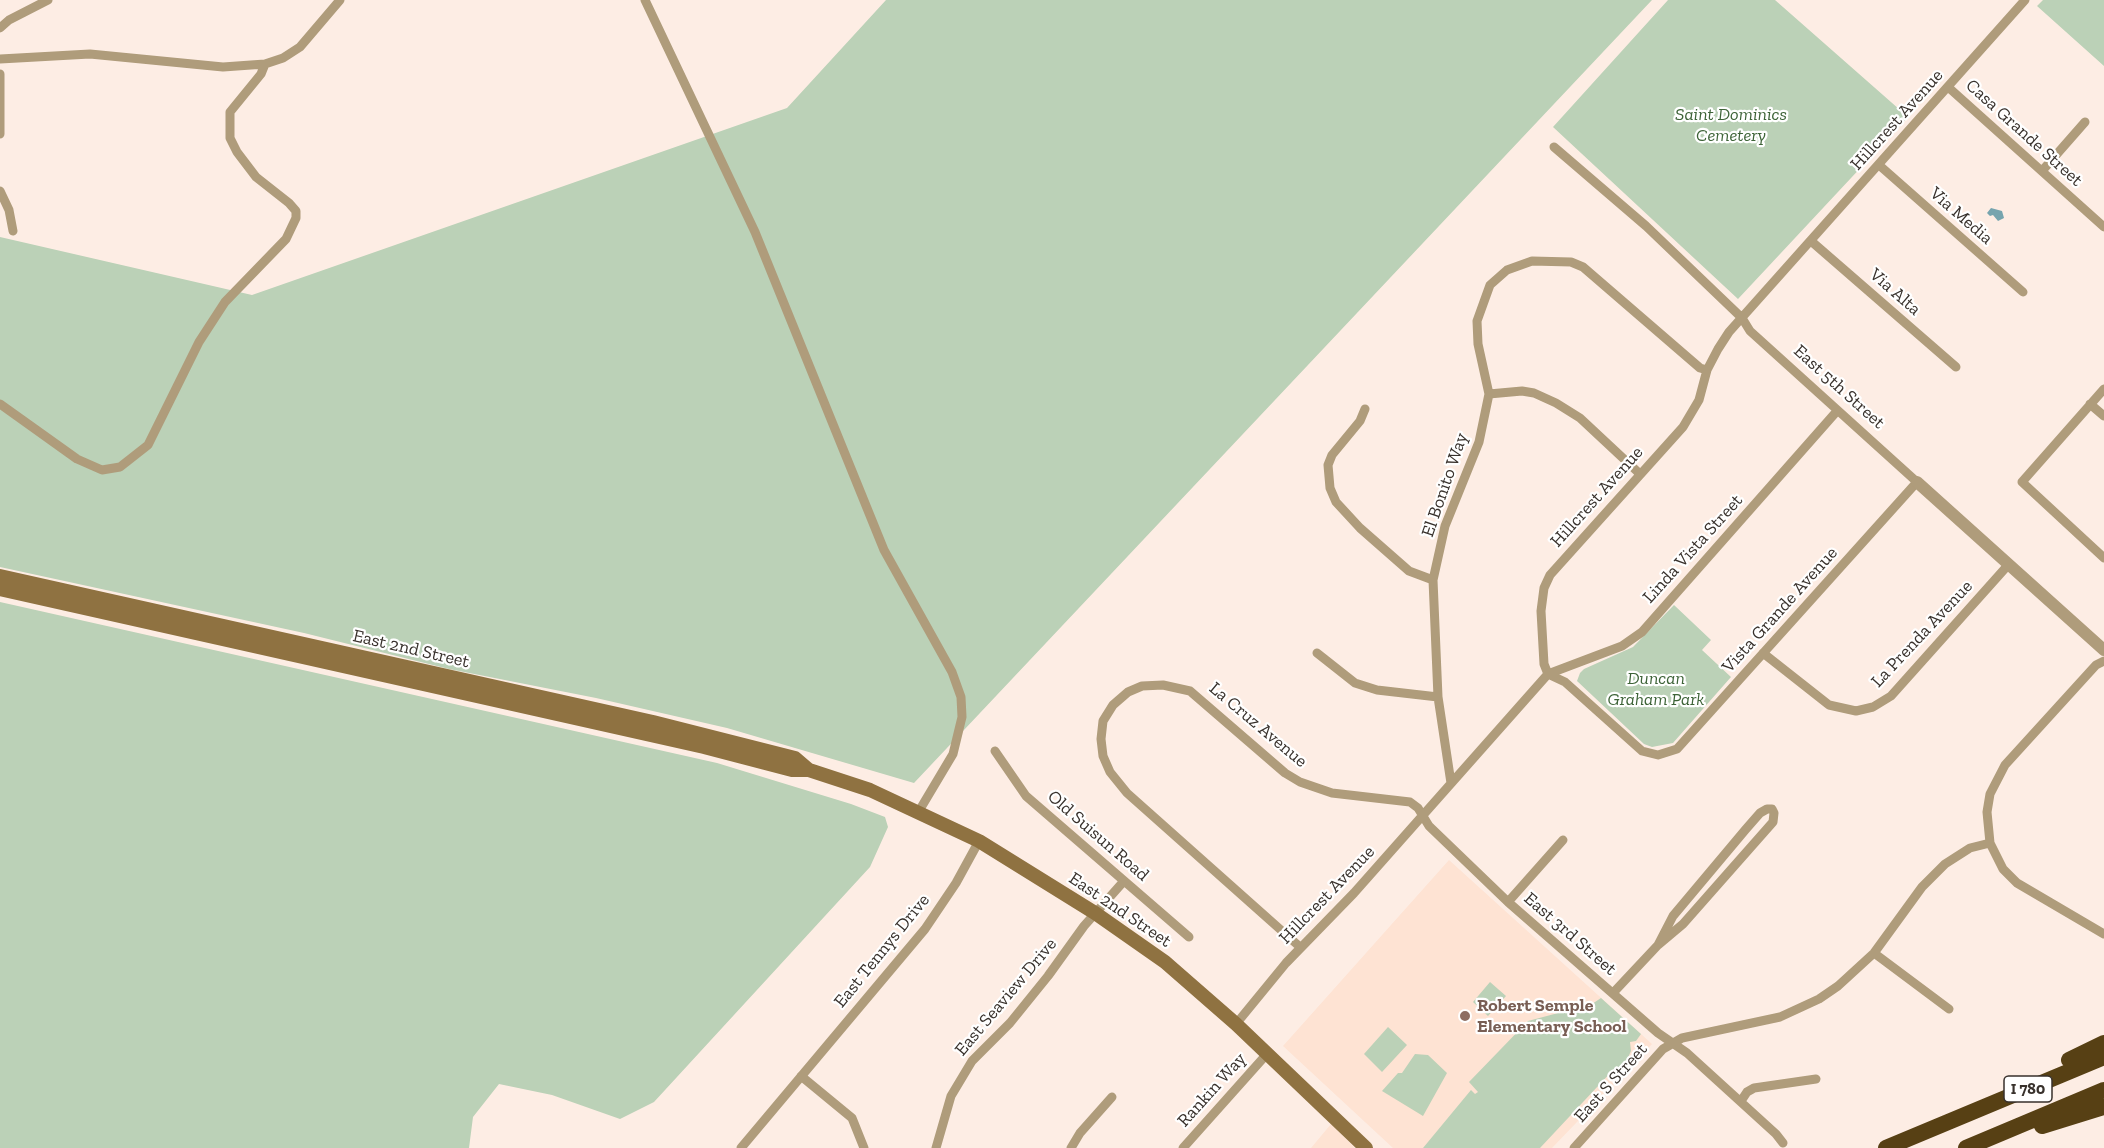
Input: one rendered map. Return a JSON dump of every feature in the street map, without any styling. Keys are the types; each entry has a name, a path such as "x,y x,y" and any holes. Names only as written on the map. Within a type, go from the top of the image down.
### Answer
{"highway":[{"path":"1951,1120 2000,1092 2104,1043"},
{"name":"I 780","path":"1886,1148 2104,1057"},
{"name":"I 780","path":"1966,1148 2104,1090"},
{"path":"1983,1141 2019,1134 2104,1107"}],"main road":[{"name":"East 2nd Street","path":"0,576 653,722 795,758 808,770"},
{"name":"East 2nd Street","path":"0,589 704,747 792,770 808,770 870,790 979,841 1095,914 1165,962 1236,1024 1366,1148"}],"street":[{"path":"0,28 9,20 48,0"},
{"path":"0,59 90,54 223,67 264,64 283,58 300,47 340,0"},
{"path":"645,0 755,232 884,550 940,648 961,697 962,717 953,754 919,811"},
{"name":"Hillcrest Avenue","path":"1236,1024 1300,947 1354,893 1548,674 1544,664 1541,611 1544,588 1563,558 1689,418 1699,400 1707,370 1718,349 1742,318 2025,0"},
{"path":"0,404 77,459 102,470 120,466 148,445 199,342 225,302 286,239 296,218 296,211 289,203 256,177 237,152 230,138 228,126 230,112 261,74 264,64"},
{"path":"0,74 0,134"},
{"name":"Casa Grande Street","path":"1948,87 2104,227"},
{"path":"2042,171 2085,122"},
{"name":"East 5th Street","path":"1554,147 1633,213 1742,318 1750,331 2104,650"},
{"name":"Via Media","path":"1879,165 2023,292"},
{"path":"0,191 9,210 13,231"},
{"name":"Via Alta","path":"1812,241 1956,367"},
{"name":"El Bonito Way","path":"1451,783 1438,697 1432,580 1445,526 1479,442 1489,394 1478,344 1476,321 1490,285 1507,270 1532,261 1571,262 1583,267 1691,361 1707,370"},
{"path":"2104,389 2022,482 2104,558"},
{"path":"1489,394 1522,391 1534,393 1556,403 1580,418 1640,474"},
{"path":"2090,404 2104,416"},
{"path":"1365,409 1360,421 1332,455 1328,465 1330,488 1336,502 1360,528 1410,571 1432,580"},
{"name":"Linda Vista Street","path":"1548,674 1622,646 1642,632 1837,411"},
{"name":"Vista Grande Avenue","path":"1548,674 1565,682 1618,732 1642,751 1658,755 1677,749 1917,482"},
{"name":"La Prenda Avenue","path":"1763,653 1829,705 1856,711 1873,707 1891,696 2009,564"},
{"path":"1317,653 1355,683 1377,690 1438,697"},
{"path":"2104,661 2096,665 1996,778 1987,812 1990,843 1999,863 2017,883 2104,934"},
{"name":"La Cruz Avenue","path":"1300,947 1128,793 1110,772 1103,756 1101,739 1103,721 1113,705 1128,692 1142,686 1177,686 1198,696 1285,773 1300,782 1332,793 1405,800 1418,808 1423,815"},
{"name":"Old Suisun Road","path":"996,751 1026,796 1189,937"},
{"path":"1613,993 1658,945 1683,924 1773,822 1772,809 1760,813 1673,916 1658,945"},
{"name":"East 3rd Street","path":"1423,815 1429,826 1508,902 1658,1033 1674,1042 1741,1101 1783,1143"},
{"path":"1508,902 1563,840"},
{"name":"East Tennys Drive","path":"741,1148 925,929 956,883 979,841"},
{"path":"1674,1042 1682,1038 1760,1023 1801,1008 1838,986 1874,953 1922,887 1945,864 1970,848 1990,843"},
{"name":"East Seaview Drive","path":"936,1148 951,1096 972,1061 1010,1023 1095,914 1124,881"},
{"path":"1874,953 1949,1009"},
{"name":"East S Street","path":"1574,1148 1663,1049 1674,1042"},
{"name":"Rankin Way","path":"1183,1148 1266,1055"},
{"path":"801,1076 838,1104 852,1119 864,1148"},
{"path":"1741,1101 1747,1092 1754,1088 1816,1079"},
{"path":"1071,1148 1080,1133 1112,1097"}],"shaded area":[{"name":"Robert Semple Elementary School","path":"1449,860 1652,1044 1552,1148 1393,1148 1283,1046"},
{"path":"1331,1124 1355,1148 1311,1148"}],"green space":[{"path":"886,0 1652,0 914,783 727,728 596,698 449,669 304,633 0,567 0,237 252,295 787,108"},
{"name":"Saint Dominics Cemetery","path":"1668,0 1775,0 1908,117 1738,299 1553,127"},
{"path":"2043,0 2104,0 2104,66 2037,6"},
{"path":"0,602 717,763 851,804 885,817 888,827 870,867 654,1102 620,1119 552,1095 499,1084 473,1117 469,1148 0,1148"},
{"name":"Duncan Graham Park","path":"1674,605 1711,640 1702,650 1731,677 1673,743 1652,747 1644,744 1577,681 1584,669 1633,647"},
{"path":"1490,982 1506,996 1488,1016 1473,1002"},
{"path":"1601,998 1641,1034 1636,1041 1630,1042 1631,1051 1625,1064 1613,1070 1540,1148 1423,1148 1471,1090 1475,1094 1478,1092 1469,1082 1528,1021 1592,1004"},
{"path":"1388,1027 1407,1045 1382,1072 1364,1054"},
{"path":"1415,1054 1428,1055 1447,1073 1423,1116 1382,1091 1398,1073 1402,1073"}],"water":[{"path":"1991,208 2002,211 2004,218 1998,221 1993,215 1990,216 1987,213"}],"place":[{"name":"Robert Semple Elementary School","path":"1465,1016"}]}
